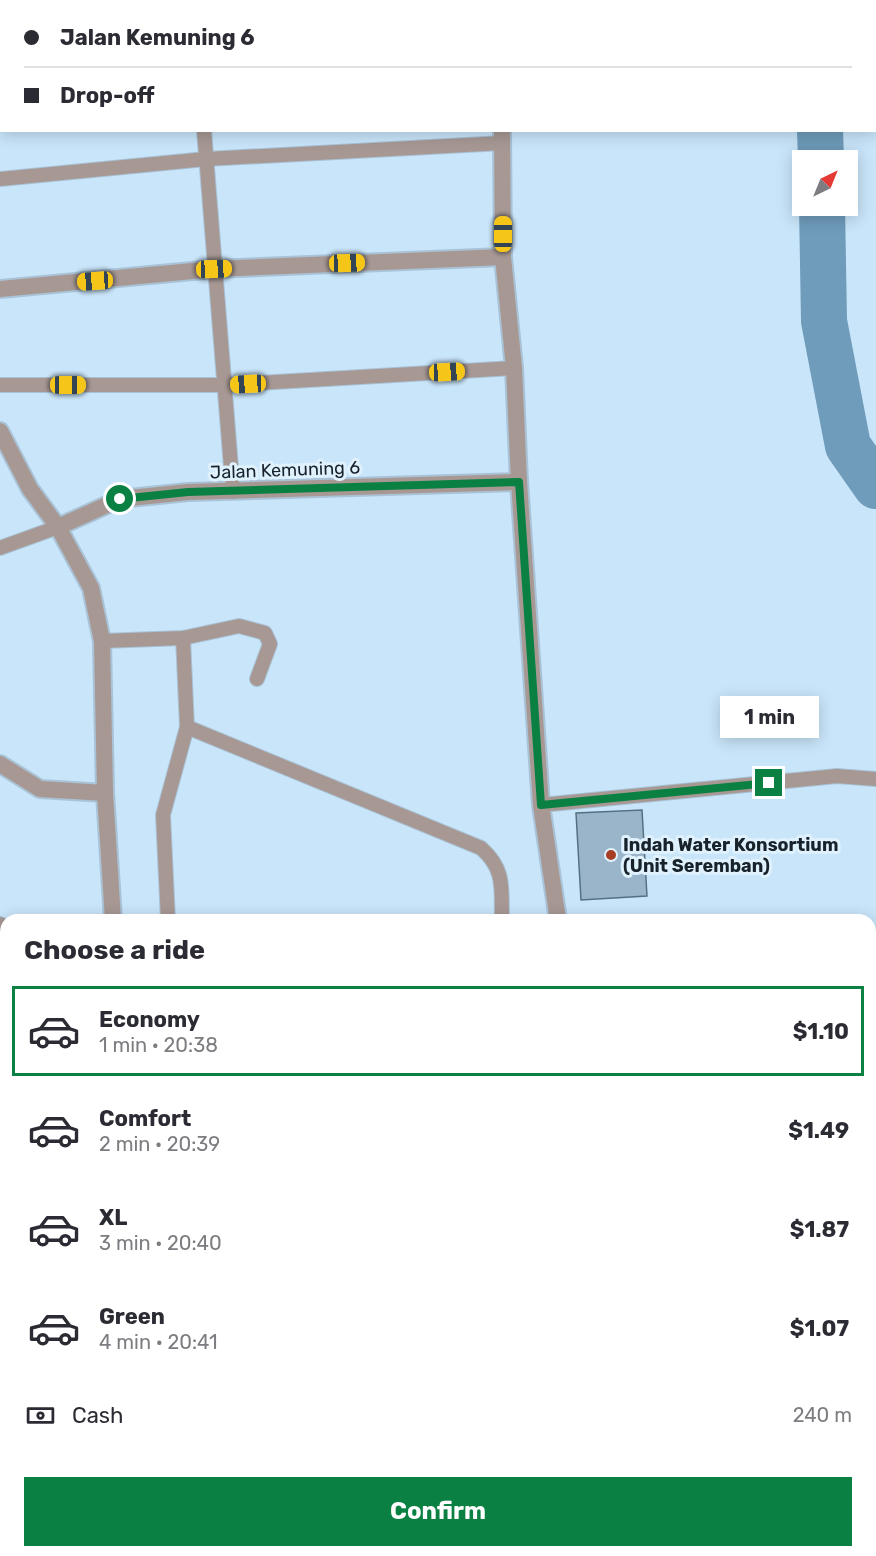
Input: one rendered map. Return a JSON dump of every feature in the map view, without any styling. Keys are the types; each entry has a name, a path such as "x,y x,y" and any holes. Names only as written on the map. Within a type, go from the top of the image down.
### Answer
{"street":[{"path":"502,137 503,257 514,368 519,482 541,805 557,914"},
{"path":"0,289 214,269 503,257"},
{"path":"0,431 30,489 58,527 91,588 102,641 105,793 113,914"},
{"name":"Jalan Kemuning 6","path":"58,527 120,499 188,492 519,482"},
{"path":"0,764 40,789 105,793"}],"lane":[{"path":"204,132 233,492"},
{"path":"0,179 206,159 502,137"},
{"path":"0,385 226,385 514,368"},
{"path":"0,548 58,527"},
{"path":"102,641 183,638 239,626 265,633 270,644 256,679"},
{"path":"168,914 163,815 187,727 183,638"},
{"path":"187,727 481,848 493,859 501,875 502,914"},
{"path":"541,805 837,776 876,779"}],"building":[{"name":"Indah Water Konsortium (Unit Seremban)","path":"642,810 647,896 581,900 576,813"}],"waterway":[{"path":"820,132 821,150"},
{"path":"822,216 824,321 848,446 876,486"}],"place":[{"name":"Indah Water Konsortium (Unit Seremban)","path":"611,855"}],"route":[{"path":"120,499 188,492 519,482 541,805 769,783"}]}
